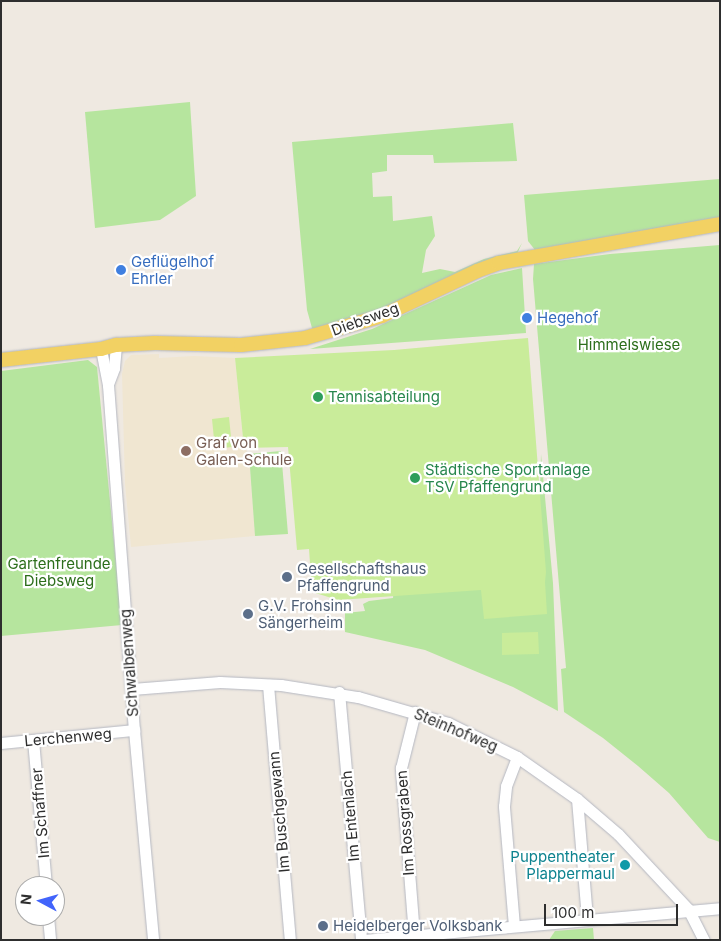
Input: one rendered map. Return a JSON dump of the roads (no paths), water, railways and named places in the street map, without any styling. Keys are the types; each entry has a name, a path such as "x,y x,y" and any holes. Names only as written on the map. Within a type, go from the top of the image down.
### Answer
{"main road":[{"name":"Diebsweg","path":"1,360 102,352 116,345 155,343 242,345 305,338 382,316 461,278 499,263 720,224"}],"street":[{"name":"Schwalbenweg","path":"108,386 114,368 116,345"},
{"name":"Schwalbenweg","path":"102,352 108,386 134,730 153,940"},
{"name":"Steinhofweg","path":"132,689 220,682 339,692 415,712 448,723 517,757 577,799 618,834 688,909 704,940"},
{"name":"Im Buschgewann","path":"268,685 290,940"},
{"name":"Im Entenlach","path":"339,692 362,940"},
{"name":"Im Rossgraben","path":"414,936 401,768 415,712"},
{"name":"Lerchenweg","path":"1,743 134,730"},
{"name":"Im Schaffner","path":"33,740 45,876"},
{"path":"514,926 504,806 506,786 517,757"},
{"path":"577,799 587,919"},
{"path":"362,940 688,909 720,908"},
{"path":"49,926 50,940"}],"place":[{"name":"Geflügelhof Ehrler","path":"121,270"},
{"name":"Hegehof","path":"527,318"},
{"name":"Tennisabteilung","path":"318,397"},
{"name":"Graf von Galen-Schule","path":"186,451"},
{"name":"Städtische Sportanlage TSV Pfaffengrund","path":"415,478"},
{"name":"Gesellschaftshaus Pfaffengrund","path":"287,577"},
{"name":"G.V. Frohsinn Sängerheim","path":"248,614"},
{"name":"Puppentheater Plappermaul","path":"625,865"},
{"name":"Heidelberger Volksbank","path":"323,926"}],"park label":[{"name":"Himmelswiese","path":"629,345"},
{"name":"Gartenfreunde Diebsweg","path":"59,572"}]}
